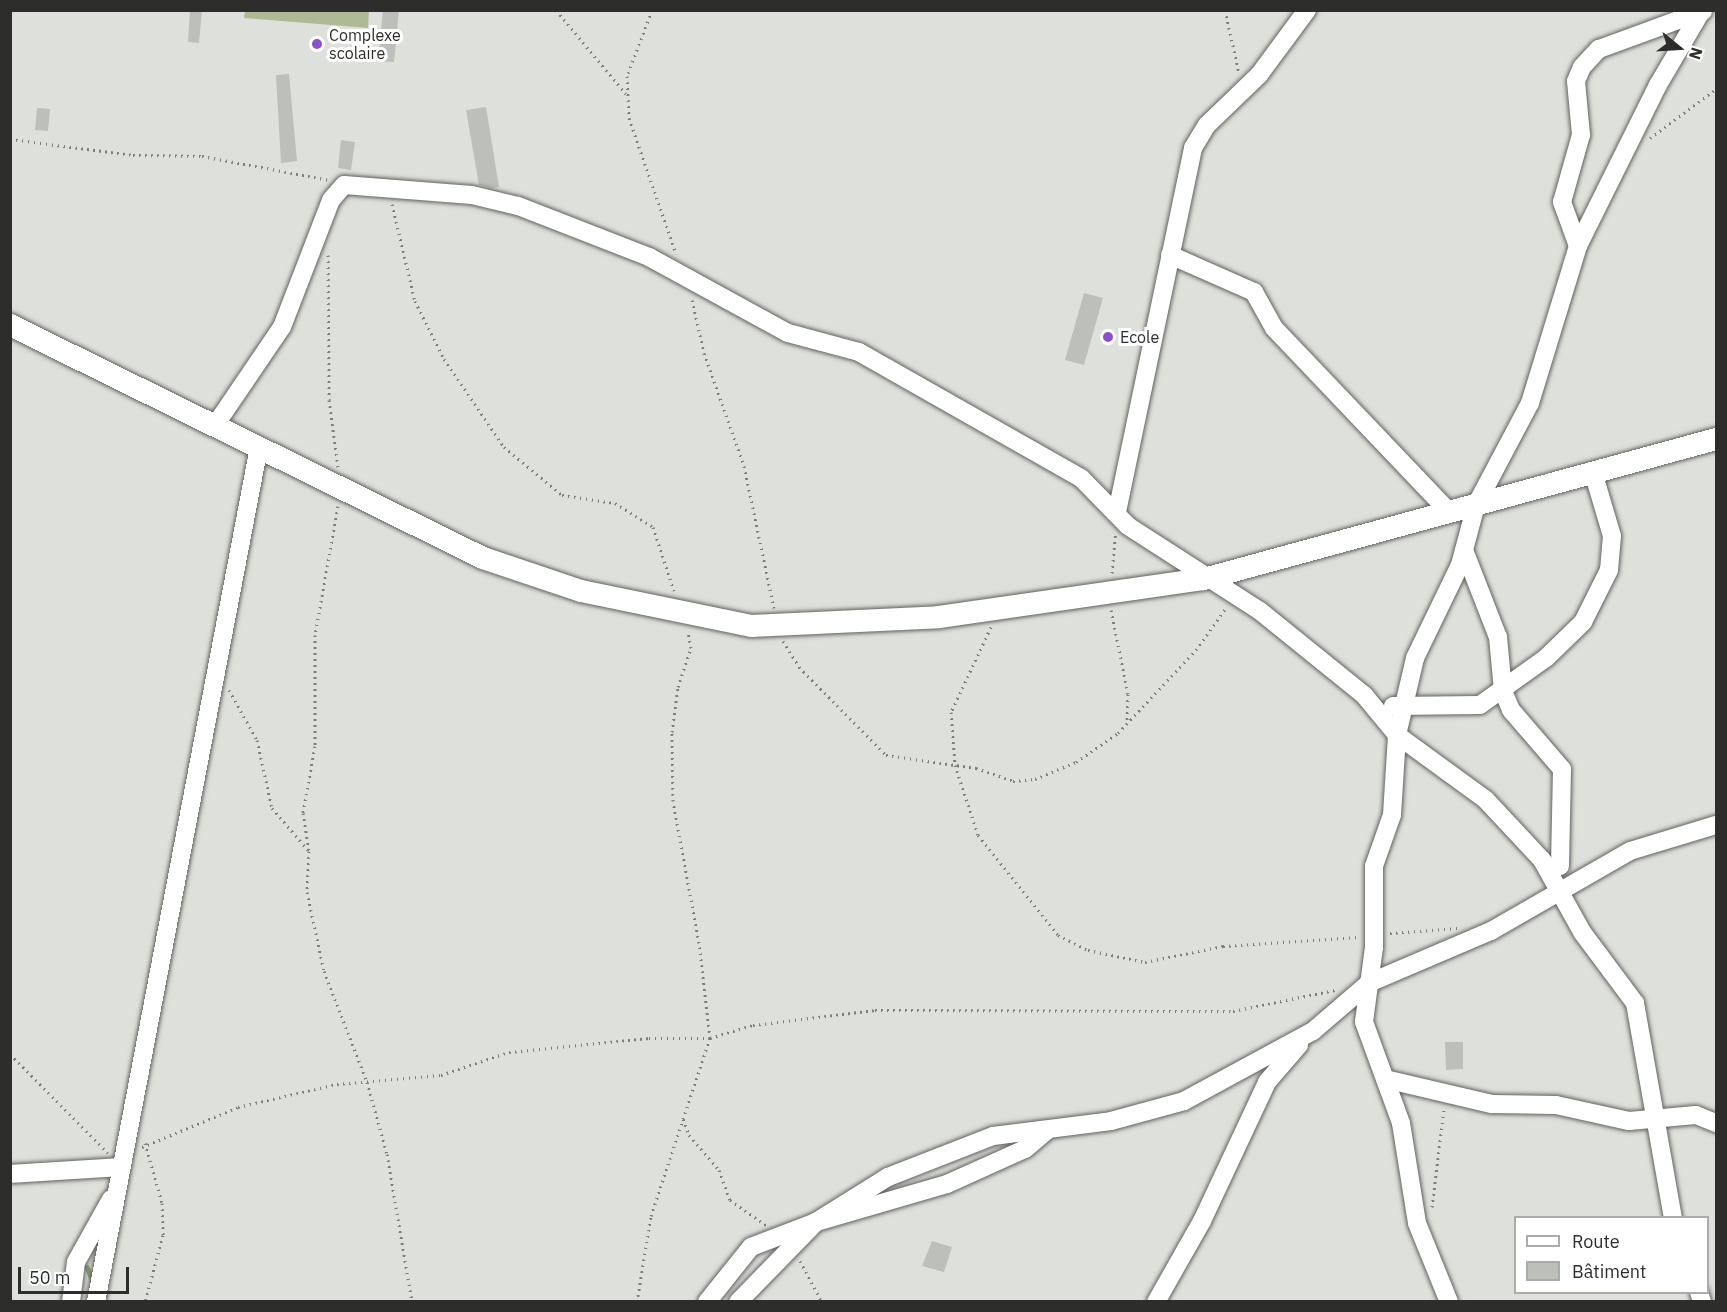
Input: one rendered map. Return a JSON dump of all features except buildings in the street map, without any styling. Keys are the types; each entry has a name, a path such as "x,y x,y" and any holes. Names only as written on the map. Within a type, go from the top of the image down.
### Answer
{"street":[{"path":"1117,512 1194,148 1207,125 1243,92 1307,10"},
{"path":"1578,246 1562,202 1581,135 1576,81 1582,67 1599,49 1702,11"},
{"path":"1449,1302 1424,1240 1401,1123 1364,1023 1374,936 1374,866 1392,815 1397,735 1415,658 1464,550 1476,505 1530,404 1578,246 1658,85 1702,11"},
{"path":"216,424 282,327 331,200 345,185 472,195 518,206 649,258 684,279 788,333 859,352 934,399 1066,467 1117,512 1204,579 1238,598 1371,703 1397,735 1486,800 1542,860 1559,893 1635,1004 1653,1122 1673,1216"},
{"path":"1170,255 1254,292 1274,328 1449,512"},
{"path":"10,325 341,487 526,574 679,614 779,627 1000,609 1109,596 1204,579 1716,439"},
{"path":"96,1302 259,447"},
{"path":"1371,703 1403,708 1459,708 1503,691 1583,622 1609,570 1612,536 1593,472"},
{"path":"1464,550 1498,637 1503,691 1523,728 1562,769 1560,866"},
{"path":"1156,1302 1202,1221 1267,1082 1313,1031 1369,983 1491,931 1559,893 1592,870 1630,851 1716,825"},
{"path":"1542,860 1560,866 1592,870"},
{"path":"738,1302 792,1251 816,1222 888,1177 959,1146 1049,1129 1111,1121 1184,1101 1313,1031"},
{"path":"1385,1079 1446,1097 1556,1105 1653,1122 1683,1115 1716,1123"},
{"path":"707,1302 751,1247 776,1234 947,1184 1025,1149 1049,1129"},
{"path":"10,1174 121,1167"},
{"path":"72,1302 76,1262 118,1188"}],"path":[{"path":"556,10 627,94"},
{"path":"652,10 633,53 627,94 638,155 684,279 744,466 785,652 886,755 955,765 1013,781 1035,779 1076,762 1127,724 1238,598"},
{"path":"1225,10 1243,92"},
{"path":"1647,139 1716,89"},
{"path":"10,139 133,155 202,156 345,185"},
{"path":"389,188 415,301 444,358 504,447 562,495 615,503 652,527 664,551 679,614 692,648 678,687 672,732 673,801 710,1038 651,1216 637,1302"},
{"path":"327,252 329,400 341,487 315,635 315,746 303,813 309,851 307,892 324,970 367,1082 387,1154 412,1302"},
{"path":"1117,512 1109,596 1128,694 1127,724"},
{"path":"1000,609 951,712 955,765 978,835 1067,942 1145,962 1223,946 1374,936 1440,926 1491,931"},
{"path":"214,674 249,722 272,808 309,851"},
{"path":"10,1054 121,1167 145,1144 238,1107 367,1082 441,1075 509,1052 649,1038 710,1038 753,1025 875,1010 1233,1011 1369,983"},
{"path":"1424,1240 1446,1097"},
{"path":"131,1115 145,1144 162,1203 163,1235 145,1302"},
{"path":"683,1117 689,1136 719,1170 730,1200 776,1234"},
{"path":"792,1251 822,1302"}],"green space":[{"path":"245,10 369,11 368,28 244,18"}],"waterway":[{"path":"87,1267 93,1281"},
{"path":"128,1302 171,1302"}],"place":[{"name":"Complexe scolaire","path":"317,44"},
{"name":"Ecole","path":"1108,337"}]}
